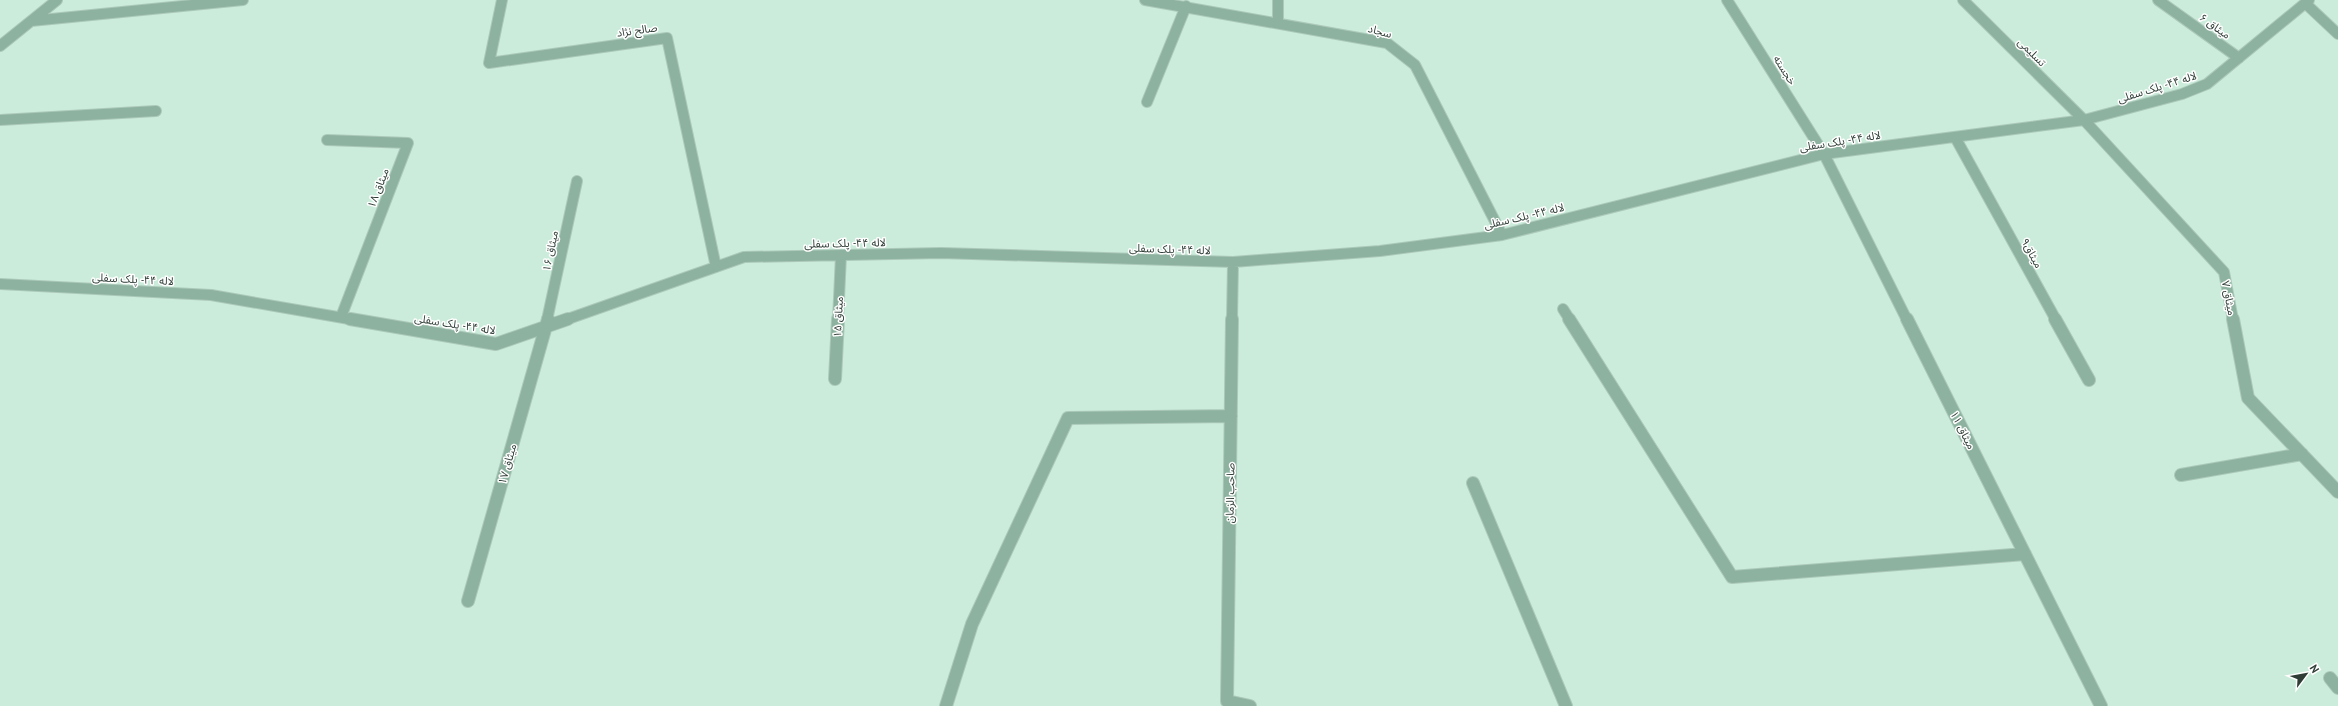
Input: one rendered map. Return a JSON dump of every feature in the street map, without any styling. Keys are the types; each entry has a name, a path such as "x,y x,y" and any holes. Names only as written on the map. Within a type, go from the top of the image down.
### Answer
{"street":[{"path":"0,46 57,0"},
{"path":"31,21 243,0"},
{"name":"صالح نژاد","path":"502,0 489,63 667,38 716,267"},
{"name":"سجاد","path":"1145,0 1186,6 1387,43 1415,65 1502,235"},
{"path":"1278,0 1278,23"},
{"name":"خجسته","path":"1726,0 1824,154"},
{"name":"تسلیمی","path":"1963,0 2084,120"},
{"name":"میثاق ۶","path":"2158,0 2239,58"},
{"path":"2307,2 2338,34"},
{"name":"لاله ۴۴- پلک سفلی","path":"0,284 211,295 496,344 744,257 941,253 1233,262 1380,252 1502,235 1824,154 2084,120 2182,94 2207,84 2307,2"},
{"path":"1148,102 1186,6"},
{"path":"0,120 156,112"},
{"name":"میثاق ۷","path":"2084,120 2224,272 2248,398 2338,492"},
{"name":"میثاق۹","path":"1955,137 2089,380"},
{"name":"میثاق ۱۸","path":"327,140 408,143 341,317"},
{"name":"میثاق ۱۱","path":"1824,154 2101,706"},
{"name":"میثاق ۱۶","path":"546,326 577,182"},
{"name":"میثاق ۱۵","path":"835,379 841,256"},
{"name":"صاحب الزمان","path":"1233,262 1227,701 1250,706"},
{"path":"1563,309 1732,577 2025,554"},
{"name":"میثاق ۱۷","path":"468,601 546,326"},
{"path":"946,706 972,624 1068,418 1231,416"},
{"path":"2180,476 2302,454"},
{"path":"1473,483 1566,706"}]}
